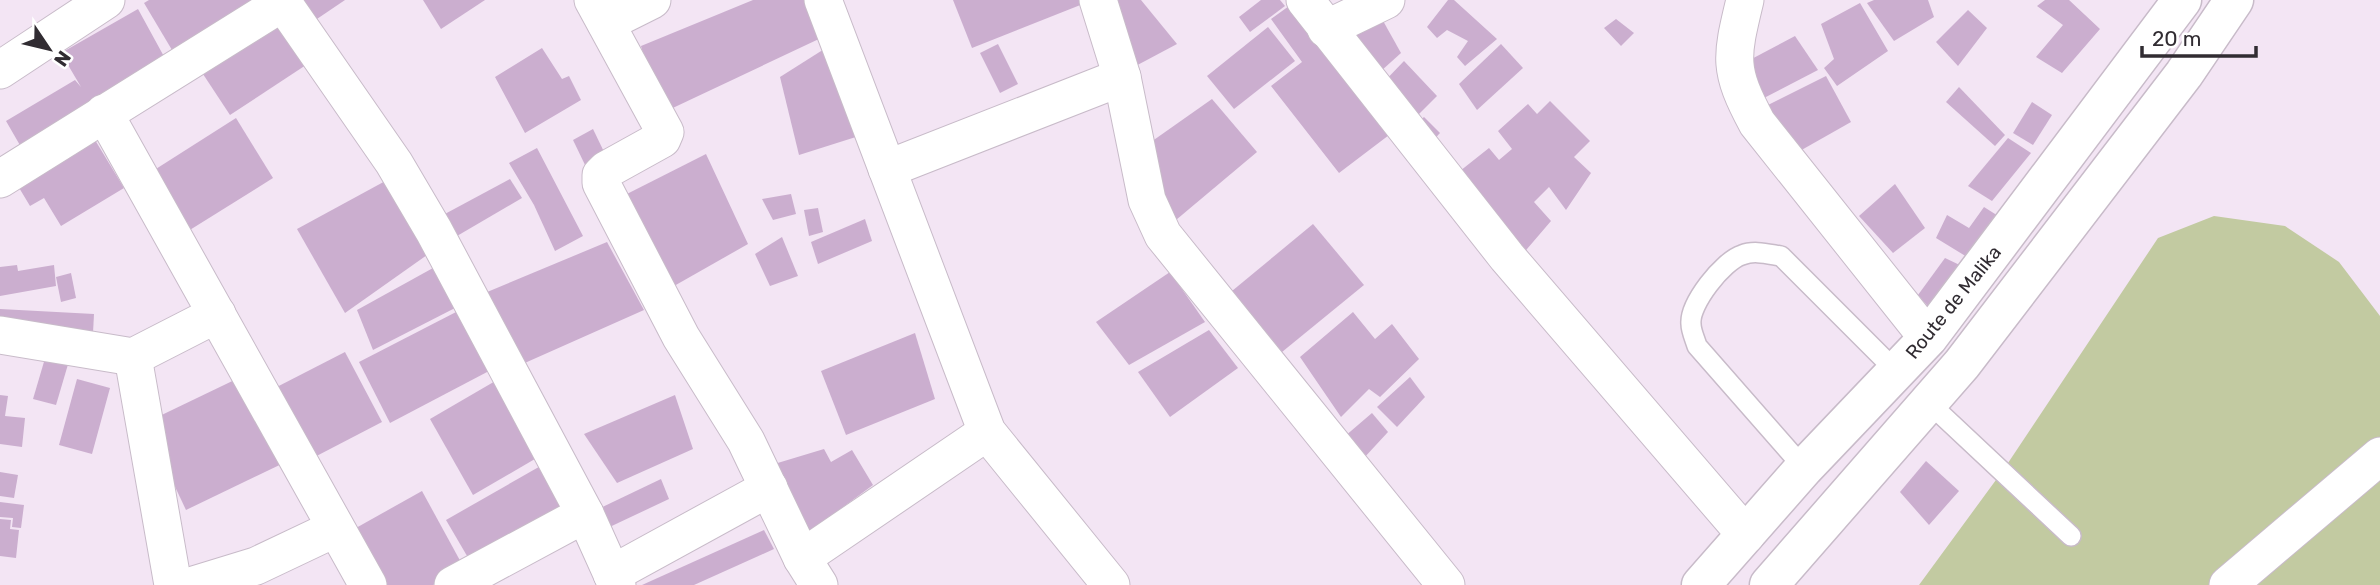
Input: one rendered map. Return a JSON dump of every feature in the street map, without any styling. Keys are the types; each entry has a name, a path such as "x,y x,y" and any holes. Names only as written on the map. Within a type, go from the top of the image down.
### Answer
{"main road":[{"name":"Route de Malika","path":"1701,585 1804,468 1928,338 2182,0"},
{"path":"1769,585 1962,364 2184,74 2234,0"}],"street":[{"path":"0,70 106,0"},
{"path":"652,0 599,11 665,132 662,139 606,170 601,175 601,183 681,337 746,441 810,571 987,432"},
{"path":"823,0 987,432 1111,585"},
{"path":"1098,0 1122,77 1147,201 1163,234 1446,585"},
{"path":"1304,0 1507,257 1746,535"},
{"path":"1326,29 1386,0"},
{"path":"1745,0 1733,62 1738,88 1756,123 1928,338"},
{"path":"0,179 281,1 394,163 586,514 615,580 769,488"},
{"path":"887,169 1122,77"},
{"path":"104,113 368,585"},
{"path":"0,335 133,357 217,314"},
{"path":"133,357 173,585"},
{"path":"2228,585 2380,457"},
{"path":"453,585 586,514"},
{"path":"194,585 256,566 334,528"}],"lane":[{"path":"1804,468 1697,346 1690,323 1696,303 1717,273 1741,255 1758,253 1781,256 1896,370"},
{"path":"1928,402 2071,536"}],"green space":[{"path":"2214,216 2285,226 2339,262 2380,316 2380,585 1919,585 2004,469 2158,238"}],"building":[{"path":"149,0 257,0 172,50 144,3"},
{"path":"293,0 345,0 311,23"},
{"path":"423,0 485,0 441,29"},
{"path":"753,0 811,0 821,38 660,114 641,46"},
{"path":"953,0 1093,0 972,48"},
{"path":"1109,0 1141,0 1177,44 1130,69"},
{"path":"1261,0 1280,0 1285,6 1250,32 1239,17"},
{"path":"1448,0 1454,0 1497,39 1465,66 1457,57 1468,41 1447,30 1437,38 1427,27"},
{"path":"1874,0 1928,0 1934,17 1894,41 1867,3"},
{"path":"2045,0 2069,0 2100,29 2062,73 2036,57 2063,25 2037,6"},
{"path":"1296,1 1393,132 1339,173 1271,86 1302,62 1271,19"},
{"path":"1860,3 1888,51 1837,86 1824,68 1834,59 1821,24"},
{"path":"138,9 167,62 21,147 6,121 75,80 81,87 61,53"},
{"path":"1968,10 1987,28 1958,66 1936,42"},
{"path":"275,18 306,65 230,115 199,68"},
{"path":"1382,19 1401,53 1371,80 1348,37"},
{"path":"1616,19 1634,33 1621,46 1604,28"},
{"path":"1268,27 1295,61 1234,109 1207,76"},
{"path":"1795,36 1818,70 1764,98 1744,63"},
{"path":"998,44 1018,84 1000,93 980,53"},
{"path":"1501,44 1523,68 1477,110 1459,84"},
{"path":"829,46 859,136 799,155 780,77"},
{"path":"542,48 562,79 569,76 581,100 525,133 495,77"},
{"path":"1404,61 1437,96 1413,120 1380,86"},
{"path":"1826,76 1851,122 1798,152 1766,106"},
{"path":"1959,87 2005,135 1995,146 1946,102"},
{"path":"1212,99 1257,152 1170,225 1141,149"},
{"path":"1550,101 1590,141 1574,157 1591,173 1566,210 1549,187 1534,202 1551,221 1521,256 1460,171 1489,148 1499,160 1512,149 1498,131 1528,104 1537,114"},
{"path":"2032,102 2052,115 2033,145 2013,133"},
{"path":"1424,117 1440,133 1428,146 1414,126"},
{"path":"236,118 273,178 185,233 148,174"},
{"path":"593,129 606,156 587,169 573,140"},
{"path":"92,135 124,188 61,226 44,198 30,206 15,181"},
{"path":"2008,138 2031,153 1992,201 1968,186"},
{"path":"537,148 583,236 555,251 534,205 509,163"},
{"path":"706,154 748,244 667,290 617,199"},
{"path":"389,179 427,255 345,313 297,229"},
{"path":"510,179 522,198 457,236 443,215"},
{"path":"1895,184 1925,228 1893,253 1859,216"},
{"path":"791,194 796,214 773,220 762,199"},
{"path":"1984,207 2003,219 1972,260 1936,238 1947,215 1969,228"},
{"path":"818,208 823,232 809,236 804,210"},
{"path":"865,219 872,241 818,264 811,242"},
{"path":"1313,224 1364,285 1282,352 1232,291"},
{"path":"782,237 798,276 770,286 755,254"},
{"path":"607,242 644,310 518,366 480,295"},
{"path":"1945,258 1966,268 1932,311 1918,295"},
{"path":"17,265 18,271 54,265 56,286 0,296 0,267"},
{"path":"433,268 455,308 373,350 357,310"},
{"path":"1170,272 1205,322 1129,365 1096,322"},
{"path":"71,273 76,298 61,302 56,277"},
{"path":"0,309 94,314 93,333 0,328"},
{"path":"458,311 489,371 390,423 359,362"},
{"path":"1353,312 1375,339 1392,324 1419,359 1380,397 1369,389 1341,417 1300,357"},
{"path":"1209,330 1238,368 1170,417 1138,372"},
{"path":"915,333 935,399 846,435 821,371"},
{"path":"345,352 382,422 305,462 269,391"},
{"path":"46,355 69,361 56,405 33,399"},
{"path":"249,373 290,460 186,510 145,423"},
{"path":"1410,377 1425,397 1397,427 1377,407"},
{"path":"77,379 110,388 92,454 59,445"},
{"path":"497,380 540,456 473,495 430,419"},
{"path":"0,395 8,396 5,416 25,418 22,447 0,444"},
{"path":"675,395 693,449 617,483 584,434"},
{"path":"1372,413 1388,432 1363,459 1344,437"},
{"path":"824,449 831,462 852,450 873,485 801,538 771,465"},
{"path":"1926,461 1959,491 1929,525 1900,492"},
{"path":"544,464 571,512 470,561 446,520"},
{"path":"0,472 18,475 14,498 0,496"},
{"path":"661,479 669,499 599,532 592,512"},
{"path":"422,491 463,566 433,585 375,585 347,533"},
{"path":"0,502 24,505 21,528 12,527 13,518 0,517"},
{"path":"0,519 11,520 10,529 19,530 16,558 0,556"},
{"path":"764,530 774,549 694,585 642,585"}]}
